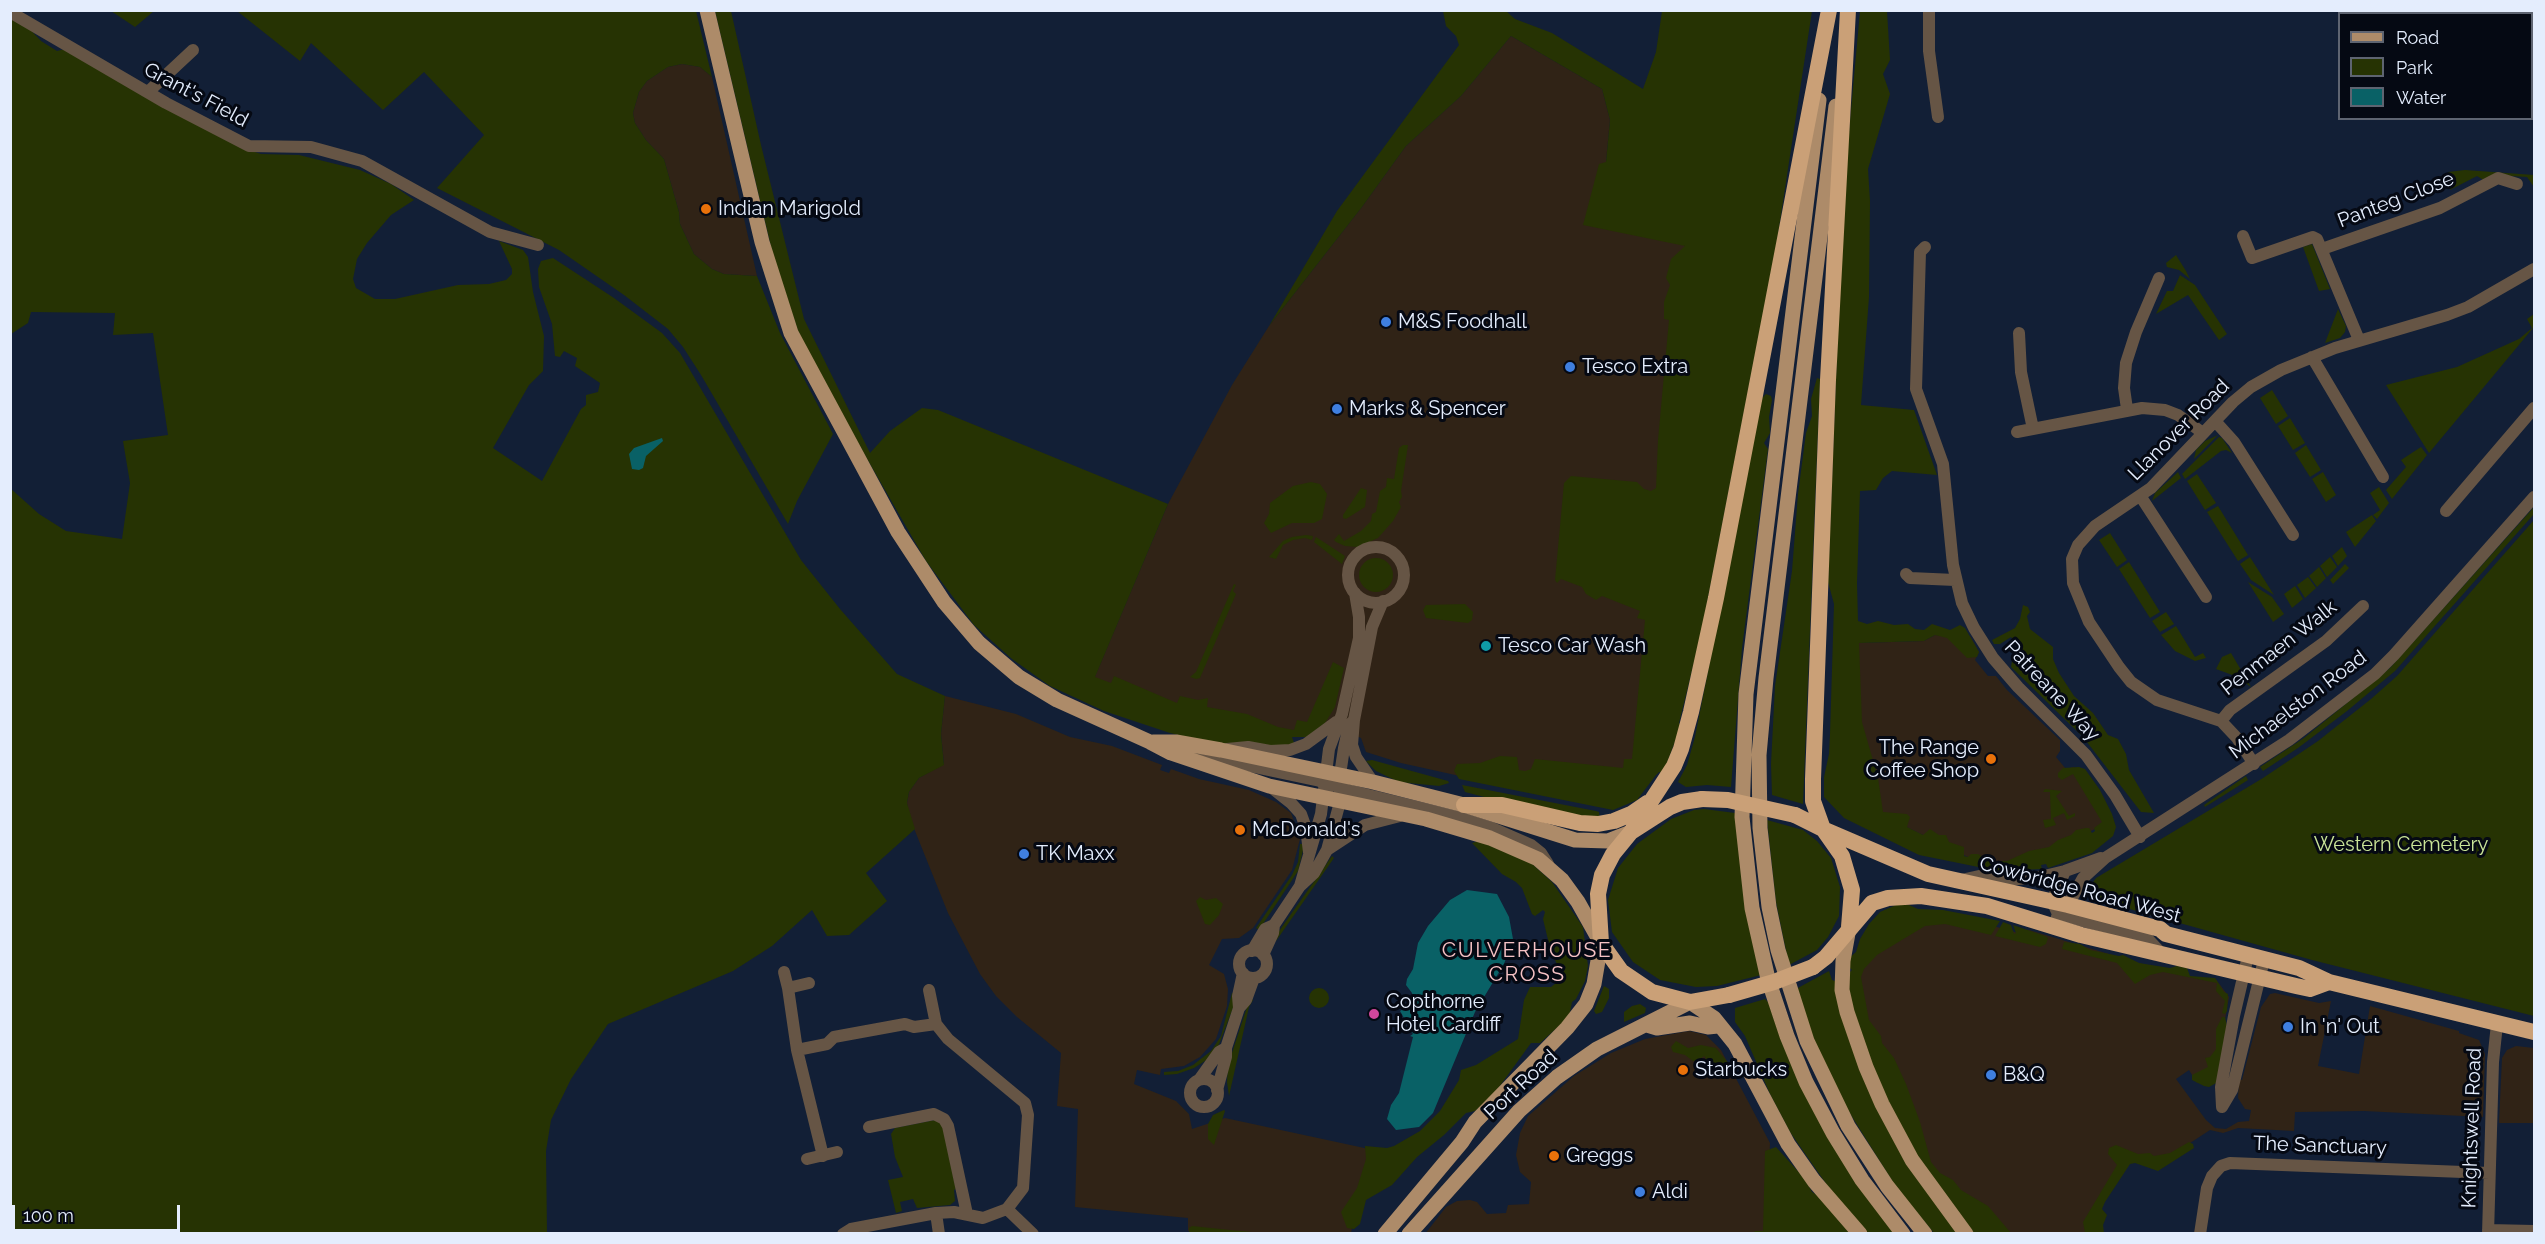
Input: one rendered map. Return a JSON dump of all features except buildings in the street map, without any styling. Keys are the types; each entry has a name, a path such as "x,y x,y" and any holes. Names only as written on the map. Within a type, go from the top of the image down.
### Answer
{"highway":[{"path":"1690,1002 1663,996 1641,986 1621,971 1601,943 1597,906 1600,884 1608,863 1657,794 1681,749 1716,598 1829,10"},
{"path":"1848,10 1828,380 1813,779 1814,801 1823,829 1847,867 1852,890 1849,928"},
{"path":"1464,805 1502,805 1580,823 1598,824 1631,814 1657,794"},
{"name":"Cowbridge Road West","path":"1631,832 1682,802 1702,799 1728,800 1795,815 1914,869 2058,911 2299,968 2329,982 2535,1032"},
{"name":"Cowbridge Road West","path":"1690,1002 1729,995 1790,977 1813,967 1826,957 1872,903 1888,898 1913,896 2058,911 2162,954 2310,989 2329,982"}],"main road":[{"path":"707,10 762,242 791,333 898,532 960,623 998,661 1057,700 1150,741 1171,753 1269,786 1323,798 1334,784 1374,782 1464,805 1575,840 1608,841 1631,832"},
{"path":"1829,10 1746,694 1742,817 1752,908 1762,956 1795,1057 1813,1096 1848,1160 1903,1233"},
{"path":"1848,10 1766,678 1759,754 1760,828 1769,907 1778,950 1807,1041 1848,1126 1882,1178 1925,1233"},
{"path":"1150,741 1176,742 1221,750 1334,784 1404,815 1456,827 1490,838 1538,859 1569,888 1601,943"},
{"path":"1849,928 1843,961 1842,990 1866,1067 1882,1104 1912,1160 1966,1233"},
{"name":"Port Road","path":"1385,1233 1462,1142 1475,1122 1580,1013 1594,984 1601,943"},
{"path":"1690,1002 1714,1018 1718,1026 1730,1037 1742,1054 1772,1116 1801,1163 1860,1233"},
{"name":"Port Road","path":"1408,1233 1535,1095 1582,1058 1690,1002"},
{"path":"1644,1024 1657,1028 1682,1023 1708,1027 1718,1026"}],"street":[{"path":"1929,10 1929,51 1938,117"},
{"name":"Grant's Field","path":"10,12 148,92 249,146 311,147 362,161 490,232 538,245"},
{"path":"148,92 193,50"},
{"name":"Panteg Close","path":"2322,249 2440,208 2498,178 2517,184"},
{"name":"Panteg Close","path":"2243,236 2252,258 2313,237 2317,239 2359,340"},
{"name":"Patreane Way","path":"1925,247 1920,252 1916,389 1944,472 1955,580 1968,616 1993,658 2018,687 2086,755 2115,795 2140,837"},
{"name":"Llanover Road","path":"2221,721 2157,700 2142,692 2119,667 2089,622 2079,601 2071,572 2072,559 2078,545 2095,526 2141,497 2251,387 2281,370 2312,357 2359,340 2447,315 2484,299 2535,269"},
{"path":"2127,409 2124,388 2126,363 2136,332 2159,278"},
{"path":"2019,333 2021,372 2033,429"},
{"path":"2312,357 2383,477"},
{"path":"2017,432 2127,409 2152,408 2165,410 2189,421 2203,433"},
{"path":"2446,511 2535,408"},
{"path":"2215,421 2234,442 2293,535"},
{"path":"2141,497 2206,597"},
{"name":"Michaelston Road","path":"2058,911 2083,878 2105,858 2254,764 2332,708 2384,666 2535,497"},
{"path":"1334,784 1331,740 1339,720 1360,632 1355,593 1349,583 1348,575 1353,558 1368,548 1385,549 1400,561 1403,579 1394,595 1383,601 1368,601 1355,593"},
{"path":"1906,574 1910,578 1955,580"},
{"path":"1374,782 1356,757 1352,745 1354,720 1372,627 1383,601"},
{"name":"Penmaen Walk","path":"2221,721 2230,710 2318,647 2363,606"},
{"path":"1221,750 1248,747 1270,751 1290,750 1306,744 1339,720"},
{"path":"1258,953 1273,933 1274,925 1300,886 1314,873 1327,849 1334,784 1349,725 1354,720"},
{"path":"2221,721 2237,738 2254,764"},
{"path":"1176,742 1194,752 1334,784 1492,828 1531,845 1540,853 1553,872"},
{"path":"1269,786 1291,802 1301,814 1308,838 1309,859"},
{"path":"1300,886 1309,859 1323,798"},
{"path":"1327,849 1365,825 1404,815"},
{"name":"Michaelston Road","path":"1957,881 1979,876 2013,880 2065,871 2095,858 2105,858"},
{"path":"2058,911 2056,887 2065,871"},
{"path":"1226,1048 1219,1052 1190,1091 1191,1098 1197,1105 1210,1105 1217,1098 1226,1048 1239,1008 1246,1000 1249,976 1239,961 1244,953 1258,953"},
{"path":"1249,976 1260,976 1267,968 1258,953"},
{"path":"2252,975 2232,1090 2222,1107 2221,1087 2256,958"},
{"path":"784,972 796,1050 823,1155"},
{"path":"788,988 809,983"},
{"path":"843,1233 851,1229 936,1213 967,1214 983,1218 1006,1209 1020,1195 1025,1180 1028,1108 1019,1097 956,1047 936,1024 929,990"},
{"path":"796,1050 827,1044 834,1037 905,1024 914,1027 936,1024"},
{"name":"Knightswell Road","path":"2488,1232 2493,1062 2497,1024"},
{"path":"1199,1080 1213,1082 1217,1090"},
{"path":"869,1127 934,1114 944,1119 948,1126 967,1214"},
{"path":"807,1159 837,1152"},
{"name":"The Sanctuary","path":"2200,1233 2209,1182 2221,1166 2230,1163 2489,1173"},
{"path":"1006,1209 1033,1233"},
{"path":"936,1213 939,1233"},
{"path":"2488,1232 2535,1231"}],"shaded area":[{"path":"1511,36 1602,89 1610,120 1606,162 1685,246 1645,776 1564,799 1401,763 1366,752 1361,738 1324,723 1284,736 1088,693 1168,504 1232,385 1269,326 1362,207 1406,146 1461,96"},
{"path":"682,64 700,67 712,77 757,276 724,274 712,269 694,254 680,224 679,212 664,159 646,140 635,123 633,113 639,92 647,81 668,67"},
{"path":"1935,635 1970,636 1979,652 1975,660 1988,676 1996,676 2007,690 2060,740 2060,751 2056,757 2066,769 2074,767 2106,824 2006,870 1970,858 1882,815 1859,722 1858,643 1924,641"},
{"path":"945,696 1016,714 1070,737 1112,746 1162,765 1160,770 1169,773 1171,769 1199,779 1249,790 1276,802 1291,813 1300,839 1292,870 1253,928 1239,938 1222,939 1209,965 1224,974 1228,989 1227,1006 1216,1039 1200,1057 1184,1066 1161,1069 1160,1075 1137,1070 1134,1084 1176,1101 1189,1114 1192,1129 1225,1118 1369,1149 1351,1233 1188,1231 1188,1218 1075,1207 1078,1109 1057,1106 1061,1053 1017,1017 996,996 980,974 948,913 909,816 907,803 909,792 919,778 944,764 941,734"},
{"path":"1925,916 1972,920 2022,934 2029,930 2201,979 2215,978 2229,997 2215,1075 2197,1083 2189,1070 2176,1079 2206,1120 2215,1128 2226,1129 2238,1122 2249,1121 2251,1110 2245,1109 2238,1098 2239,1079 2242,1080 2261,1007 2270,994 2275,993 2319,1003 2331,1001 2318,1066 2359,1074 2370,1006 2459,1031 2459,1033 2479,1040 2485,1054 2483,1117 2364,1111 2295,1112 2294,1131 2238,1128 2223,1133 2210,1130 2155,1166 2128,1158 2094,1218 2095,1233 1994,1233 1924,1157 1864,1025 1856,966"},
{"path":"1689,1031 1706,1035 1721,1050 1770,1143 1767,1230 1764,1233 1425,1234 1446,1207 1457,1201 1477,1202 1487,1214 1506,1213 1508,1205 1529,1204 1531,1182 1520,1172 1516,1155 1520,1133 1528,1116 1574,1076 1611,1053 1645,1039"},
{"path":"2516,1046 2534,1048 2534,1123 2499,1123 2502,1058 2507,1050"}],"green space":[{"path":"111,11 154,11 135,27"},
{"path":"237,11 696,11 712,77 700,67 682,64 668,67 647,81 639,92 633,113 635,123 646,140 664,159 679,212 680,224 694,254 712,269 724,274 757,276 780,333 833,434 797,501 788,524 701,375 668,329 559,250 437,188 484,135 424,72 383,110 311,43 300,61"},
{"path":"715,11 731,11 804,319 870,453 890,431 922,408 938,410 1168,504 1095,677 1111,683 1114,676 1177,703 1180,696 1198,700 1208,698 1207,707 1247,714 1278,727 1294,730 1297,720 1307,722 1333,662 1344,668 1335,707 1325,723 1307,737 1292,737 1295,746 1217,744 1170,733 1104,711 1050,686 1012,659 974,625 926,561 817,372 798,331 773,255"},
{"path":"1443,11 1506,11 1515,19 1552,33 1643,89 1656,52 1662,11 1812,11 1777,241 1701,634 1679,723 1681,726 1663,773 1659,772 1656,775 1637,800 1613,810 1459,779 1454,771 1457,764 1480,763 1500,756 1517,757 1519,770 1525,771 1531,769 1535,759 1623,768 1624,759 1632,759 1645,620 1637,618 1640,611 1602,596 1596,600 1586,594 1582,587 1561,579 1557,583 1555,580 1564,483 1571,476 1637,482 1644,489 1651,491 1656,488 1669,320 1664,319 1664,302 1670,285 1666,278 1671,259 1685,246 1583,225 1599,164 1606,162 1610,120 1602,89 1511,36 1461,96 1406,146 1362,207 1269,326 1337,211 1459,45 1456,36 1446,26"},
{"path":"1860,11 1887,11 1890,60 1883,74 1890,94 1868,169 1869,297 1861,405 1914,410 1937,475 1892,471 1883,478 1876,490 1860,491 1858,621 1867,624 1878,621 1894,625 1908,624 1915,629 1924,630 1932,624 1950,630 1960,625 1965,628 1979,652 1977,657 1967,658 1947,638 1935,635 1924,641 1859,643 1862,722 1878,778 1883,812 1907,814 1910,817 1907,827 1923,835 1930,829 1939,835 1946,835 1949,842 1964,847 1964,856 1968,857 1971,854 1978,854 1990,861 2007,861 2029,851 2049,847 2076,830 2089,828 2092,833 2095,831 2094,828 2102,822 2073,774 2062,780 2058,777 2058,773 2063,768 2085,769 2100,790 2112,814 2116,827 2113,836 2092,853 2048,868 2046,864 2041,865 2042,869 1998,871 1919,855 1844,818 1824,797 1824,777 1830,734 1834,604 1828,582 1843,198"},
{"path":"11,15 22,21 41,41 57,51 69,48 246,149 261,154 299,155 360,170 391,184 414,200 391,215 367,243 357,259 353,279 356,288 375,299 395,299 458,285 489,284 506,280 512,274 512,269 499,241 523,250 528,257 533,292 544,336 543,371 529,385 493,448 542,481 581,409 586,405 586,395 598,392 600,383 575,366 577,358 564,351 560,357 555,356 552,324 539,287 538,269 541,261 553,258 614,298 662,333 680,353 801,560 840,609 897,674 945,696 941,734 944,765 919,778 909,792 907,803 915,829 866,873 887,901 849,935 827,936 812,910 772,946 733,971 608,1024 571,1079 551,1120 546,1151 547,1233 11,1233 10,488 39,514 66,531 122,539 130,483 123,441 168,435 153,333 113,335 115,313 31,312 28,323 11,334"},
{"path":"2465,170 2534,175 2534,187 2527,177 2496,175 2485,181 2477,176 2450,190 2451,181 2448,172"},
{"path":"2312,244 2330,289 2319,291 2303,247"},
{"path":"2176,255 2190,279 2179,270 2167,267 2166,263"},
{"path":"2180,275 2195,285 2227,334 2219,340 2188,295 2156,314 2167,291 2173,291"},
{"path":"2338,309 2346,326 2345,332 2340,338 2325,343"},
{"path":"2534,314 2533,328 2429,453 2386,385 2457,367 2519,339 2532,328 2527,319"},
{"path":"1817,378 1820,379 1803,804 1772,795 1771,764 1775,686 1792,571 1798,494 1806,433 1812,416 1811,399"},
{"path":"2272,390 2288,416 2276,424 2260,398"},
{"path":"1766,394 1771,396 1772,400 1769,417 1770,433 1764,443 1768,449 1742,648 1731,787 1707,785 1686,787 1678,782 1687,765 1695,737 1762,398"},
{"path":"2290,418 2305,443 2293,450 2278,426"},
{"path":"2218,435 2194,459 2196,450 2205,441"},
{"path":"2219,437 2232,453 2226,450 2221,451 2185,479 2182,474"},
{"path":"1408,445 1402,497 1399,502 1401,507 1393,521 1378,538 1358,547 1345,546 1336,542 1334,540 1339,534 1344,541 1361,531 1371,521 1372,514 1376,512 1380,491 1386,487 1387,478 1394,479 1399,448"},
{"path":"2306,445 2321,470 2310,477 2295,453"},
{"path":"2421,447 2427,455 2392,499 2386,490 2406,467 2401,460"},
{"path":"2178,472 2181,478 2152,501 2155,493"},
{"path":"2323,472 2336,495 2326,502 2312,479"},
{"path":"2197,474 2216,503 2205,510 2187,481"},
{"path":"1311,482 1320,484 1327,494 1322,519 1314,523 1292,523 1271,533 1264,523 1269,514 1270,503 1293,486"},
{"path":"2379,487 2389,503 2377,519 2373,515 2380,510 2370,493"},
{"path":"1361,488 1367,490 1365,507 1346,519 1343,518 1343,515"},
{"path":"2218,506 2248,555 2238,561 2207,512"},
{"path":"2534,507 2534,514 2395,671 2347,711 2263,771 2260,767 2304,738 2390,668"},
{"path":"2372,515 2376,521 2355,547 2346,532"},
{"name":"Western Cemetery","path":"2534,520 2534,1016 2312,960 2108,903 2095,897 2091,885 2096,878 2263,778 2318,741 2371,699 2397,676"},
{"path":"2110,533 2127,560 2117,567 2099,540"},
{"path":"1306,535 1313,536 1312,540 1305,538 1293,540 1283,545 1276,559 1269,557 1283,541"},
{"path":"1316,537 1345,556 1342,564 1314,542"},
{"path":"2342,547 2347,556 2338,566 2332,556"},
{"path":"2250,557 2274,595 2251,580 2240,564"},
{"path":"2330,557 2337,567 2327,577 2320,566"},
{"path":"1376,558 1388,563 1393,575 1388,587 1376,592 1364,587 1359,575 1364,563"},
{"path":"2129,562 2160,612 2150,618 2119,569"},
{"path":"2345,564 2349,568 2333,584 2330,580"},
{"path":"2319,567 2326,578 2317,587 2309,576"},
{"path":"2308,577 2316,588 2305,598 2297,585"},
{"path":"2248,582 2272,597 2284,614 2273,622"},
{"path":"1234,584 1236,585 1233,591 1236,594 1200,678 1190,677 1196,672"},
{"path":"2295,586 2303,599 2292,608 2284,594"},
{"path":"1465,604 1473,612 1472,620 1468,623 1426,618 1423,610 1426,605"},
{"path":"2023,605 2028,607 2030,612 2027,616 2030,629 2053,647 2053,659 2059,673 2074,696 2093,713 2108,735 2118,739 2126,754 2129,770 2154,813 2141,812 2083,737 2011,667 2012,661 2024,653 2011,637 2000,644 1994,644 1992,640 2015,628"},
{"path":"2166,612 2174,624 2160,632 2152,621"},
{"path":"2176,626 2195,657 2203,653 2206,658 2195,661 2175,651 2161,635"},
{"path":"2231,653 2251,687 2235,676 2216,669 2222,657"},
{"path":"1372,760 1449,783 1439,786 1399,782 1376,771 1366,761"},
{"path":"2246,776 2248,780 2205,807 2204,805"},
{"path":"1462,785 1596,811 1599,812 1600,820 1550,814 1465,792"},
{"path":"2045,789 2062,791 2056,796 2069,816 2075,813 2075,816 2067,820 2064,813 2053,818 2056,825 2045,828 2043,820 2051,819 2050,792 2043,792"},
{"path":"1694,810 1735,813 1761,975 1717,986 1696,987 1660,980 1633,962 1612,932 1608,900 1618,868 1637,844 1671,819"},
{"path":"1767,820 1803,830 1817,841 1831,858 1840,887 1839,916 1828,937 1817,950 1789,965 1776,902"},
{"path":"1479,841 1528,860 1552,882 1583,927 1588,966 1585,981 1576,999 1572,1002 1569,1017 1540,1043 1531,1043 1494,1094 1475,1111 1466,1113 1417,1157 1392,1185 1366,1200 1360,1224 1354,1229 1347,1228 1341,1212 1357,1188 1366,1159 1365,1146 1387,1148 1420,1131 1440,1111 1459,1080 1461,1070 1476,1065 1518,1039 1524,1000 1530,987 1551,987 1556,983 1558,967 1550,948 1543,919 1545,912 1543,910 1535,916 1532,914 1522,888 1502,874 1472,843"},
{"path":"1300,844 1303,844 1303,850 1298,871 1259,930 1256,928 1292,875 1298,862"},
{"path":"1332,856 1334,858 1276,941 1277,934"},
{"path":"1200,897 1206,900 1216,898 1223,904 1219,915 1210,925 1205,924 1196,901"},
{"path":"1896,905 1943,910 2000,921 1991,935 1945,924 1925,926 1877,955 1864,969 1861,977 1869,1020 1894,1058 1906,1084 1931,1162 1940,1173 1953,1180 1961,1190 1988,1206 2011,1233 1974,1233 1922,1165 1879,1085 1849,999 1849,973 1852,970 1849,967 1849,958 1856,952 1860,939 1869,924 1880,912"},
{"path":"2003,922 2011,925 2014,934 2016,933 2013,925 2045,936 2048,938 2046,944 2040,947 1995,936"},
{"path":"2064,942 2080,944 2090,950 2123,955 2139,963 2187,968 2190,976 2215,978 2224,992 2228,994 2227,1011 2225,1014 2222,1013 2225,1001 2216,991 2217,983 2163,972 2150,975 2135,984 2117,963 2062,949"},
{"path":"1829,971 1832,980 1835,981 1856,1055 1960,1233 1934,1233 1896,1187 1841,1099 1812,1036 1796,989"},
{"path":"1604,986 1609,989 1609,998 1602,1012 1596,1014 1594,1011"},
{"path":"1319,988 1326,991 1329,998 1326,1005 1319,1008 1312,1005 1309,998 1312,991"},
{"path":"1232,993 1235,993 1233,1008 1218,1047 1208,1059 1194,1068 1177,1074 1164,1075 1164,1072 1178,1071 1193,1065 1211,1051 1221,1036"},
{"path":"1250,998 1253,1000 1249,1007 1229,1096 1228,1065"},
{"path":"1765,999 1895,1233 1866,1233 1843,1208 1790,1132 1770,1094 1745,1036 1735,1022 1735,1008"},
{"path":"1640,1004 1646,1008 1645,1013 1624,1022 1624,1012"},
{"path":"2222,1017 2225,1017 2229,1034 2218,1082 2209,1087 2204,1086 2192,1080 2192,1075 2208,1067 2205,1058 2210,1057 2216,1049 2216,1029"},
{"path":"1676,1041 1688,1048 1701,1045 1716,1048 1729,1064 1728,1071 1719,1075 1704,1056 1693,1061 1685,1055 1673,1052 1671,1047"},
{"path":"1224,1110 1214,1145 1208,1139 1208,1124 1213,1115"},
{"path":"935,1120 942,1123 956,1189 954,1190 955,1201 950,1205 917,1208 913,1199 900,1202 902,1211 896,1213 888,1180 903,1177 895,1157 891,1134 895,1128"},
{"path":"2189,1142 2194,1148 2158,1171 2135,1163 2130,1164 2102,1209 2107,1215 2103,1225 2104,1233 2085,1233 2083,1222 2117,1165 2108,1154 2109,1148 2116,1145 2138,1154 2150,1153 2154,1156 2170,1153"},
{"path":"1776,1147 1805,1179 1812,1192 1822,1198 1855,1234 1752,1234 1755,1231 1763,1231 1765,1151"},
{"path":"1192,1226 1263,1233 1189,1233 1189,1228"}],"water":[{"path":"662,438 663,441 646,456 643,468 632,469 629,454 634,448"},
{"path":"1467,890 1497,894 1509,917 1513,939 1504,964 1475,1012 1433,1113 1419,1127 1396,1130 1387,1119 1391,1105 1399,1093 1413,1037 1410,1036 1413,1034 1400,1011 1415,1002 1406,985 1407,979 1413,969 1418,943 1428,926 1450,900"}],"place":[{"name":"Indian Marigold","path":"706,209"},
{"name":"M&S Foodhall","path":"1386,322"},
{"name":"Tesco Extra","path":"1570,367"},
{"name":"Marks & Spencer","path":"1337,409"},
{"name":"Tesco Car Wash","path":"1486,646"},
{"name":"The Range Coffee Shop","path":"1991,759"},
{"name":"McDonald's","path":"1240,830"},
{"name":"TK Maxx","path":"1024,854"},
{"name":"Copthorne Hotel Cardiff","path":"1374,1014"},
{"name":"In 'n' Out","path":"2288,1027"},
{"name":"Starbucks","path":"1683,1070"},
{"name":"B&Q","path":"1991,1075"},
{"name":"Greggs","path":"1554,1156"},
{"name":"Aldi","path":"1640,1192"}],"district":[{"name":"CULVERHOUSE CROSS","path":"1527,963"}]}
